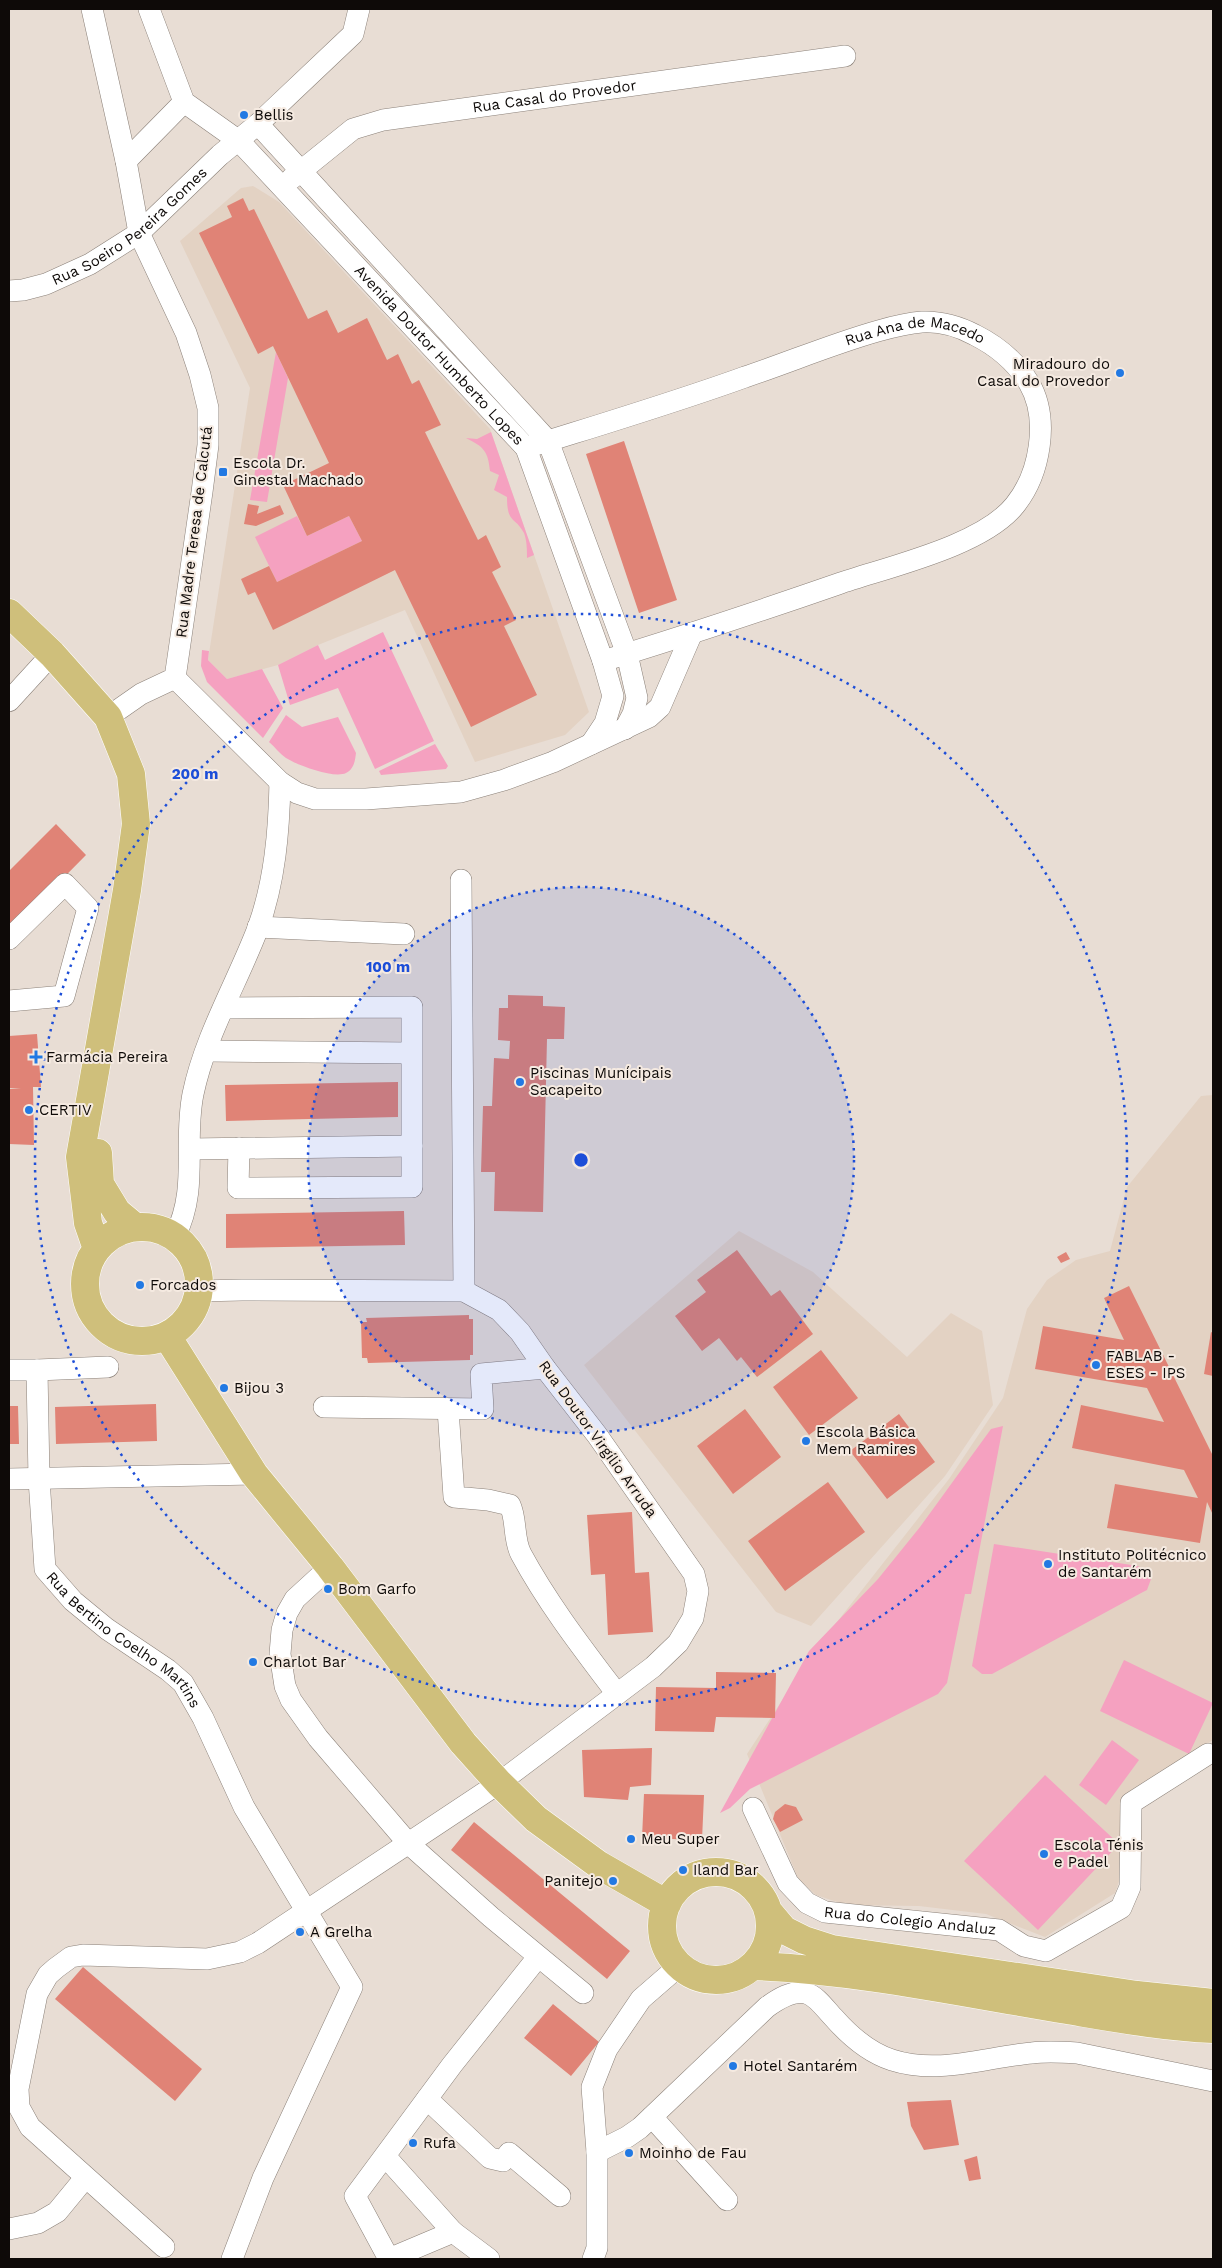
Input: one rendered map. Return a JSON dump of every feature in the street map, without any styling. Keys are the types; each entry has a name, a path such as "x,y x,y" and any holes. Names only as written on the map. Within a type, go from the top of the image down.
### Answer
{"main road":[{"path":"9,612 52,654 108,717 131,774 136,824 92,1097 80,1157 88,1223 97,1249"},
{"path":"92,1097 98,1143 100,1184 117,1212 135,1227"},
{"path":"135,1227 156,1228 175,1236 190,1251 198,1270 199,1291 194,1310 182,1325 167,1336 148,1341 129,1340 112,1333 98,1320 88,1304 85,1285 88,1266 97,1249 114,1234 135,1227"},
{"path":"167,1336 254,1474 330,1567 463,1743 499,1783 536,1819 598,1865 667,1904"},
{"path":"768,1911 770,1929 764,1951 752,1966 729,1979 710,1980 695,1976 679,1966 668,1950 662,1926 667,1904 677,1888 696,1875 719,1872 744,1880 758,1892 768,1911 784,1930 804,1940 832,1949 1128,1993 1213,2002"},
{"path":"752,1966 829,1971 1107,2017 1186,2028 1213,2028"}],"street":[{"name":"Rua Madre Teresa de Calcutá","path":"92,9 126,161 138,233 186,333 200,375 208,416 208,445 175,678"},
{"path":"126,161 184,102 149,9"},
{"name":"Rua Soeiro Pereira Gomes","path":"9,291 23,290 46,284 82,268 138,233 220,155 240,141 353,34 360,9"},
{"name":"Rua Casal do Provedor","path":"283,186 300,170 353,130 383,120 845,56"},
{"name":"Avenida Doutor Humberto Lopes","path":"184,102 240,141 526,448 603,661 613,696 605,723 591,744"},
{"path":"258,124 548,441 627,654 637,698 633,714 625,729"},
{"name":"Rua Ana de Macedo","path":"526,448 676,402 841,341 921,322 952,326 973,334 998,348 1031,386 1038,408 1040,448 1025,490 1015,506 992,527 976,536 917,559 603,661"},
{"path":"108,717 141,694 175,678 280,782 297,793 315,799 366,800 461,792 504,780 553,762 648,717 660,707 692,633"},
{"path":"9,701 52,654"},
{"path":"175,1236 183,1219 188,1201 193,1096 206,1051 258,927 277,849 280,782"},
{"path":"461,880 464,1291"},
{"path":"9,939 65,884 88,908 64,996 9,1001"},
{"path":"258,927 404,934"},
{"path":"224,1008 412,1007 412,1187 238,1188 239,1148"},
{"path":"206,1051 412,1053"},
{"path":"190,1148 412,1146"},
{"name":"Rua Doutor Virgílio Arruda","path":"164,2247 30,2127 19,2107 18,2089 37,1994 48,1975 65,1961 83,1955 207,1959 240,1952 258,1943 499,1783 653,1666 678,1643 693,1618 698,1591 694,1574 689,1566 597,1435 545,1368 520,1332 499,1310 464,1291 199,1291"},
{"path":"9,1370 108,1367"},
{"path":"324,1407 483,1409 481,1374 545,1368"},
{"name":"Rua Bertino Coelho Martins","path":"37,1370 39,1478 45,1569 52,1580 79,1606 107,1629 168,1670 183,1683 211,1732 224,1767 244,1807 352,1987 263,2178 232,2259"},
{"path":"448,1409 454,1497 488,1500 510,1505 514,1514 520,1552 563,1621 617,1694"},
{"path":"9,1479 254,1474"},
{"path":"330,1567 295,1599 287,1613 282,1630 280,1654 285,1686 291,1700 318,1738 408,1843 583,1993"},
{"name":"Rua do Colegio Andaluz","path":"753,1808 788,1883 807,1903 825,1912 999,1930 1024,1946 1046,1951 1121,1908 1130,1887 1130,1803 1208,1754"},
{"path":"453,2232 390,2259 355,2196 427,2099 538,1956"},
{"path":"594,2259 597,2248 597,2152 591,2099 597,2069 607,2049 641,2000 679,1966"},
{"path":"597,2152 627,2137 652,2117 767,2007 781,1998 796,1993 807,1993 822,2005 851,2036 892,2060 916,2065 945,2066 1055,2051 1077,2053 1213,2081"},
{"path":"427,2099 490,2158 503,2160 509,2153 560,2196"},
{"path":"652,2117 727,2200"},
{"path":"385,2156 453,2232 489,2259"},
{"path":"9,2229 38,2223 57,2212 85,2178"}],"shaded area":[{"path":"253,186 279,202 490,429 589,712 565,735 475,762 405,610 318,645 278,665 227,679 208,660 250,388 180,241 241,188"},
{"path":"276,352 288,378 267,502 250,500"},
{"path":"491,432 534,555 527,558 524,533 508,512 507,497 494,490 499,475 490,471 484,450 466,438 477,439"},
{"path":"297,516 307,536 349,516 362,541 277,582 255,537"},
{"path":"383,632 434,741 375,769 338,688 290,705 278,665 318,645 325,660"},
{"path":"202,650 209,651 208,660 227,679 262,669 283,708 263,738 207,682 201,666"},
{"path":"286,715 302,727 338,717 356,753 355,762 351,769 346,773 340,774 325,773 298,764 284,756 269,742"},
{"path":"435,744 448,766 446,769 381,775 379,771"},
{"name":"Instituto Politécnico de Santarém","path":"1213,1095 1213,1740 1134,1790 1124,1867 1115,1893 1045,1937 986,1914 919,1906 846,1905 816,1895 798,1878 747,1754 815,1650 949,1479 1003,1398 1027,1309 1047,1280 1076,1260 1110,1251 1127,1187 1201,1096"},
{"name":"Escola Básica Mem Ramires","path":"739,1231 813,1272 907,1357 951,1313 982,1331 993,1405 945,1476 811,1626 776,1612 584,1365"},
{"path":"1003,1426 971,1594 965,1594 947,1683 938,1694 750,1789 730,1808 720,1813 809,1651 878,1579 920,1527 991,1429"},
{"path":"994,1544 1138,1566 1148,1572 1151,1579 1147,1590 992,1674 982,1674 972,1666"},
{"path":"1124,1660 1213,1703 1189,1754 1100,1711"},
{"name":"Escola Ténis e Padel","path":"1112,1740 1139,1760 1106,1805 1079,1785"},
{"name":"Escola Ténis e Padel","path":"1045,1775 1119,1844 1038,1930 964,1861"}],"building":[{"path":"243,198 249,211 254,209 308,319 327,310 338,333 367,318 387,360 398,354 412,384 419,380 441,425 425,432 478,540 486,535 501,567 492,572 516,620 504,626 537,695 471,727 395,570 273,630 255,592 248,595 241,579 269,566 277,582 362,541 349,516 307,536 283,485 329,463 273,346 258,354 199,233 232,217 227,206"},
{"path":"624,441 677,600 639,613 586,454"},
{"path":"248,504 259,506 257,514 280,505 284,514 256,526 244,524"},
{"path":"56,824 86,855 9,933 9,871"},
{"name":"Piscinas Munícipais Sacapeito","path":"508,995 543,996 543,1006 565,1007 564,1039 547,1039 543,1212 494,1211 495,1172 481,1172 483,1106 492,1106 494,1058 509,1059 510,1041 498,1040 499,1008 508,1008"},
{"path":"37,1034 41,1087 33,1087 34,1145 9,1144 9,1089 21,1088 9,1088 9,1036"},
{"path":"398,1082 398,1117 226,1121 225,1085"},
{"path":"404,1211 405,1245 226,1248 226,1214"},
{"path":"737,1250 771,1296 780,1290 813,1334 757,1377 741,1357 737,1361 719,1338 702,1351 675,1316 706,1292 697,1280"},
{"path":"1066,1252 1070,1259 1061,1263 1057,1257"},
{"path":"1129,1286 1213,1456 1213,1515 1207,1502 1200,1543 1107,1528 1115,1484 1198,1498 1184,1470 1072,1448 1081,1405 1164,1422 1147,1388 1035,1369 1043,1326 1124,1340 1104,1298"},
{"path":"469,1315 469,1319 473,1319 473,1355 470,1355 470,1360 368,1363 367,1358 362,1358 361,1322 367,1322 366,1318"},
{"path":"1211,1332 1213,1333 1213,1376 1204,1374"},
{"path":"821,1350 858,1398 809,1435 773,1387"},
{"path":"156,1404 157,1441 56,1444 55,1407"},
{"path":"9,1406 18,1406 19,1444 9,1444"},
{"path":"745,1409 781,1457 733,1494 697,1446"},
{"path":"899,1414 935,1462 887,1499 850,1451"},
{"path":"828,1482 865,1532 785,1591 748,1541"},
{"path":"632,1512 635,1573 649,1572 653,1632 608,1635 605,1574 591,1575 587,1515"},
{"path":"716,1672 776,1673 775,1718 716,1717 714,1732 655,1731 656,1687 716,1688"},
{"path":"652,1748 651,1785 630,1787 628,1800 584,1797 582,1750"},
{"path":"644,1794 704,1795 702,1840 642,1838"},
{"path":"785,1804 796,1807 803,1820 780,1832 773,1819 775,1812"},
{"path":"474,1822 630,1951 607,1979 451,1850"},
{"path":"83,1967 202,2069 175,2101 55,1999"},
{"path":"553,2004 599,2042 571,2076 524,2038"},
{"path":"951,2100 959,2145 924,2150 911,2126 907,2102"},
{"path":"977,2156 981,2179 969,2181 964,2160"}],"place":[{"name":"Bellis","path":"244,115"},
{"name":"Miradouro do Casal do Provedor","path":"1120,373"},
{"name":"Escola Dr. Ginestal Machado","path":"223,472"},
{"name":"Farmácia Pereira","path":"36,1057"},
{"name":"Piscinas Munícipais Sacapeito","path":"520,1082"},
{"name":"CERTIV","path":"29,1110"},
{"name":"Forcados","path":"140,1285"},
{"name":"FABLAB - ESES - IPS","path":"1096,1365"},
{"name":"Bijou 3","path":"224,1388"},
{"name":"Escola Básica Mem Ramires","path":"806,1441"},
{"name":"Instituto Politécnico de Santarém","path":"1048,1564"},
{"name":"Bom Garfo","path":"328,1589"},
{"name":"Charlot Bar","path":"253,1662"},
{"name":"Meu Super","path":"631,1839"},
{"name":"Escola Ténis e Padel","path":"1044,1854"},
{"name":"Iland Bar","path":"683,1870"},
{"name":"Panitejo","path":"613,1881"},
{"name":"A Grelha","path":"300,1932"},
{"name":"Hotel Santarém","path":"733,2066"},
{"name":"Rufa","path":"413,2143"},
{"name":"Moinho de Fau","path":"629,2153"}]}
